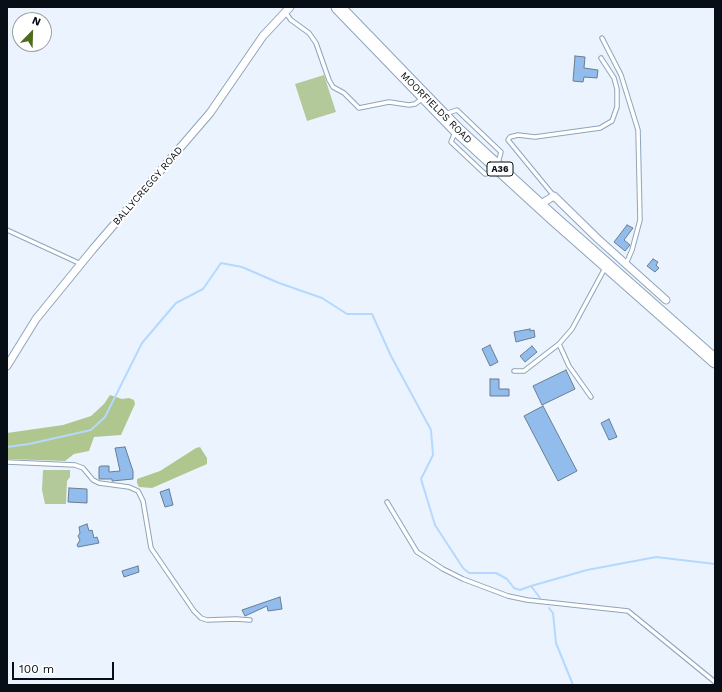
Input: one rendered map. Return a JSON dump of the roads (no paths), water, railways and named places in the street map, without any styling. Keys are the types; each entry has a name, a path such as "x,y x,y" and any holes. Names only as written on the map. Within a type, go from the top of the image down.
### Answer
{"highway":[{"name":"MOORFIELDS ROAD","path":"338,7 456,129 606,265 715,360"}],"street":[{"name":"BALLYCREGGY ROAD","path":"7,366 36,319 80,264 210,113 263,36 288,10"},
{"path":"539,205 554,196 666,300"}],"lane":[{"path":"288,10 291,20 309,33 316,43 329,80 333,87 344,94 360,108 389,102 409,105 415,104 424,97"},
{"path":"602,38 621,75 638,130 640,220 632,250 626,264"},
{"path":"554,196 508,140 510,137 518,135 535,137 600,128 608,125 612,121 617,107 618,89 614,78 601,58"},
{"path":"614,78 621,75"},
{"path":"442,115 457,110 501,152 497,167"},
{"path":"7,230 80,264"},
{"path":"514,371 524,371 559,344 572,329 606,265"},
{"path":"559,344 569,366 591,398"},
{"path":"7,462 75,465 83,468 93,480 99,484 128,487 138,491 143,501 151,548 194,611 201,618 207,620 250,620"},
{"path":"387,502 417,552 443,569 463,579 508,596 527,600 628,611 715,682"}],"waterway":[{"path":"7,447 29,444 91,430 105,417 142,343 176,303 203,289 221,263 242,267 279,283 322,298 347,314 372,314 391,356 431,430 433,455 421,479 435,525 463,568 469,573 496,573 507,579 514,588 520,590 531,586 540,598"},
{"path":"531,586 587,570 656,557 715,564"},
{"path":"549,608 553,613 556,643 573,685"}]}
